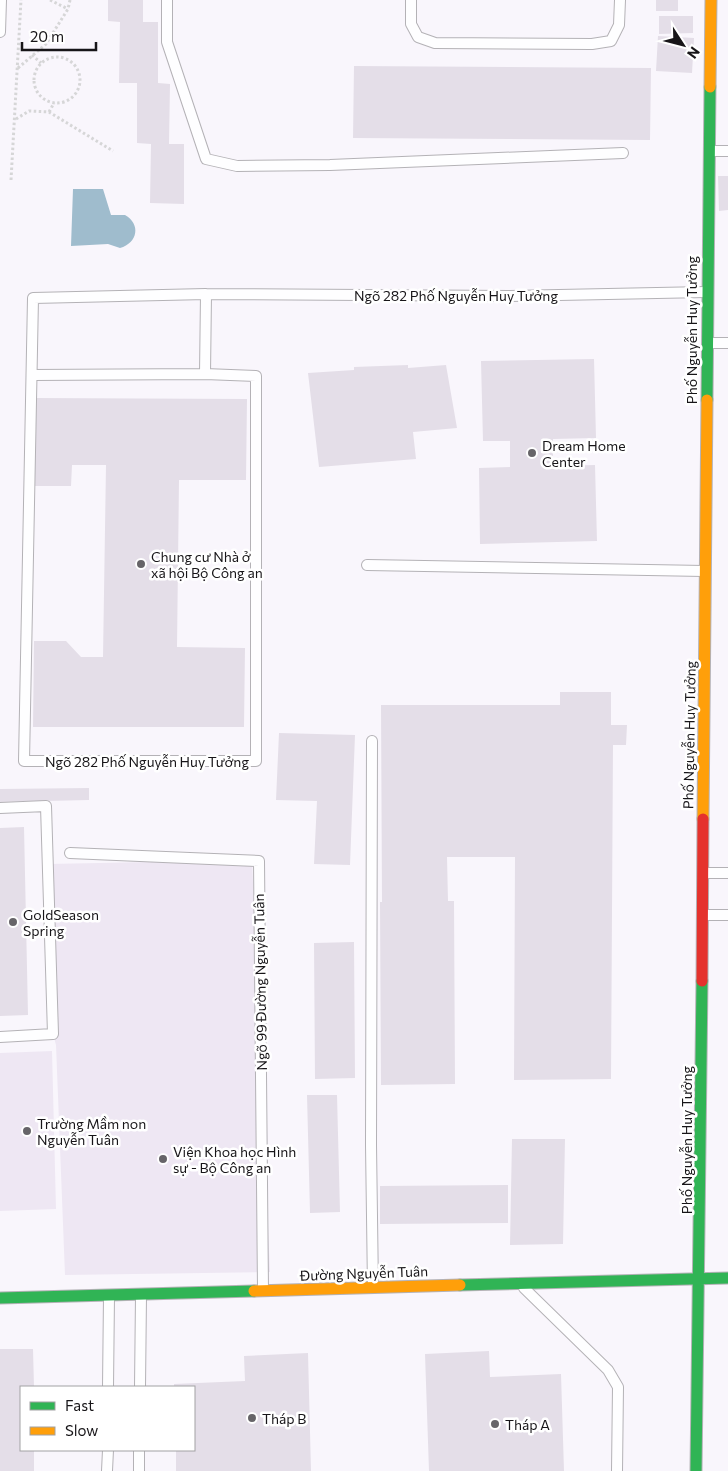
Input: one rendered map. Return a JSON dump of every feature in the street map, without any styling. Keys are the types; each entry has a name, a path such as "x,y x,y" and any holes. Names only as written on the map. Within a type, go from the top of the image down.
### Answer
{"street":[{"name":"Phố Nguyễn Huy Tưởng","path":"696,1471 706,292 714,8"},
{"name":"Đường Nguyễn Tuân","path":"0,1298 728,1278"}],"lane":[{"path":"0,32 2,0"},
{"path":"167,0 167,42 206,158 237,166 292,166 623,153"},
{"path":"410,0 411,24 418,37 435,43 592,44 611,41 619,25 620,0"},
{"path":"709,151 728,151"},
{"name":"Ngõ 282 Phố Nguyễn Huy Tưởng","path":"32,375 205,374 256,376 256,761 24,762 33,298 206,294 510,296 706,292"},
{"path":"205,374 206,294"},
{"path":"706,343 728,343"},
{"path":"366,565 705,571"},
{"path":"372,741 371,1145 373,1288"},
{"path":"0,808 46,806 53,1034 0,1036"},
{"name":"Ngõ 99 Đường Nguyễn Tuân","path":"70,854 258,861 263,1291"},
{"path":"702,873 728,873"},
{"path":"702,915 728,915"},
{"path":"520,1284 608,1370 618,1387 617,1471"},
{"path":"108,1386 109,1295"},
{"path":"140,1386 141,1295"},
{"path":"108,1451 108,1471"},
{"path":"139,1471 140,1451"}],"path":[{"path":"11,180 16,119 21,0"},
{"path":"50,0 68,9"},
{"path":"18,68 46,44 68,9 70,0"},
{"path":"32,56 41,63"},
{"path":"62,58 74,66 80,80 75,94 69,99 54,103 41,97 34,84 34,76 41,63 48,59 62,58"},
{"path":"49,112 54,103"},
{"path":"16,119 29,111 49,112 113,150"}],"shaded area":[{"name":"Viện Khoa học Hình sự - Bộ Công an","path":"252,860 270,1272 65,1275 56,1045 53,1034 48,864"},
{"name":"Trường Mầm non Nguyễn Tuân","path":"52,1051 56,1209 0,1211 0,1053"}],"water":[{"path":"73,189 103,189 111,215 125,215 134,223 135,233 131,242 120,248 108,244 71,246"}],"building":[{"path":"108,0 143,0 143,22 158,22 158,83 170,84 169,144 184,144 184,204 150,203 151,144 137,143 137,83 119,83 120,22 108,21"},
{"path":"656,0 678,0 678,11 656,11"},
{"path":"659,16 693,16 693,33 659,34"},
{"path":"658,36 694,38 692,73 656,71"},
{"path":"354,66 651,68 650,140 353,138"},
{"path":"718,176 728,176 728,210 719,211"},
{"name":"Dream Home Center","path":"594,359 596,438 553,439 553,466 595,465 597,541 480,544 479,468 510,467 510,441 483,441 481,361"},
{"path":"408,365 408,368 446,365 457,428 413,432 416,459 319,467 308,373 354,370 354,367"},
{"name":"Chung cư Nhà ở xã hội Bộ Công an","path":"35,398 247,399 246,480 179,480 177,647 245,648 244,727 33,727 34,641 66,641 81,657 103,657 106,465 72,465 71,486 34,486"},
{"path":"560,692 611,692 611,725 627,725 626,745 613,745 611,1079 514,1080 515,857 447,857 448,901 454,901 455,1084 381,1085 381,705 560,705"},
{"path":"279,733 355,735 350,865 314,864 317,801 276,800"},
{"path":"89,788 89,800 0,802 0,789"},
{"name":"GoldSeason Spring","path":"24,827 28,1015 0,1016 0,828"},
{"path":"354,942 355,1078 315,1079 314,943"},
{"path":"307,1095 337,1095 340,1212 310,1213"},
{"path":"512,1139 565,1139 563,1244 510,1245"},
{"path":"508,1185 508,1223 380,1224 380,1186"},
{"path":"0,1349 33,1349 34,1386 20,1386 20,1451 34,1451 34,1471 0,1471"},
{"name":"Tháp A","path":"489,1351 490,1377 561,1374 564,1471 429,1471 425,1354"},
{"name":"Tháp B","path":"308,1353 311,1471 176,1471 176,1451 195,1451 195,1386 174,1386 174,1384 245,1381 244,1356"}],"traffic: fast":[{"path":"707,400 710,87"},
{"path":"696,1471 702,981"},
{"path":"460,1285 728,1278"},
{"path":"0,1298 254,1291"}],"traffic: slow":[{"path":"710,87 711,0"},
{"path":"703,819 707,400"},
{"path":"254,1291 460,1285"}],"traffic: jam":[{"path":"702,981 703,819"}],"place":[{"name":"Dream Home Center","path":"532,453"},
{"name":"Chung cư Nhà ở xã hội Bộ Công an","path":"141,564"},
{"name":"GoldSeason Spring","path":"13,922"},
{"name":"Trường Mầm non Nguyễn Tuân","path":"27,1131"},
{"name":"Viện Khoa học Hình sự - Bộ Công an","path":"163,1159"},
{"name":"Tháp B","path":"252,1418"},
{"name":"Tháp A","path":"495,1424"}]}
